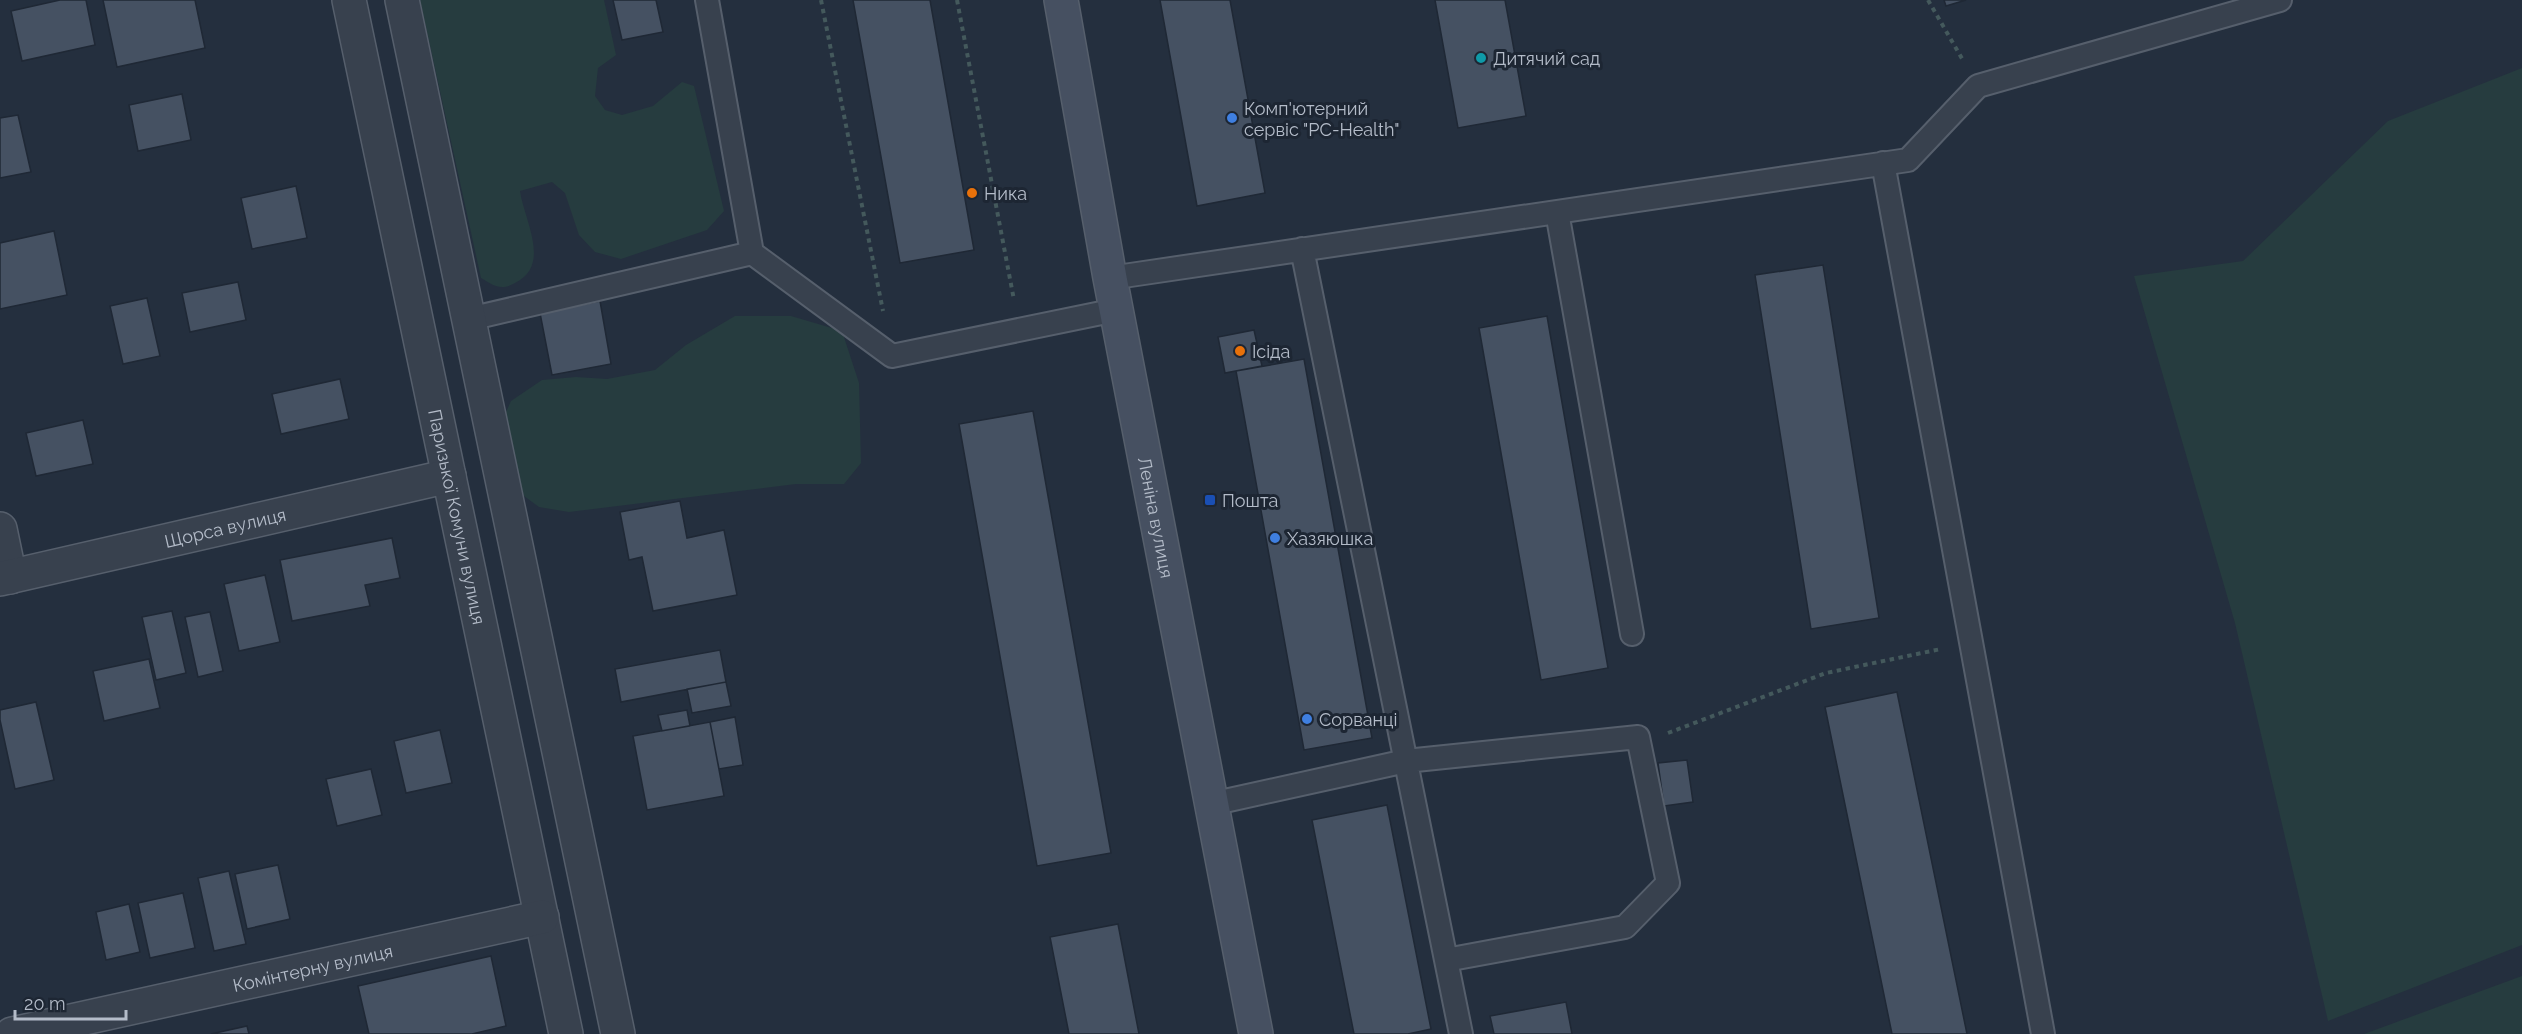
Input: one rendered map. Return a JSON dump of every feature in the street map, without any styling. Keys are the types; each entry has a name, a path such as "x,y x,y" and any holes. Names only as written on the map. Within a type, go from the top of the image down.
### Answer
{"main road":[{"name":"Леніна вулиця","path":"1061,0 1116,310 1256,1034"}],"street":[{"name":"Паризької Комуни вулиця","path":"349,0 566,1034"},
{"path":"402,0 618,1034"},
{"name":"Щорса вулиця","path":"5,578 449,476"},
{"path":"0,530 5,578"},
{"name":"Комінтерну вулиця","path":"12,1034 542,917"}],"lane":[{"path":"706,0 752,253 892,356 1116,310"},
{"path":"1110,278 1908,160 1978,86 2280,0"},
{"path":"1884,163 2043,1034"},
{"path":"1557,212 1632,634"},
{"path":"1302,249 1461,1034"},
{"path":"469,319 752,253"},
{"path":"1211,804 1406,761 1638,737 1668,884 1625,927 1446,960"}],"path":[{"path":"821,0 892,356"},
{"path":"957,0 1020,329"},
{"path":"1928,0 1978,86"},
{"path":"1638,737 1661,736 1826,673 1971,642"}],"green space":[{"path":"420,0 604,0 616,55 598,68 595,96 605,110 622,115 653,106 682,82 694,86 724,211 707,230 621,259 595,252 579,235 565,193 552,182 520,191 533,241 534,254 532,265 526,275 506,287 494,285 481,278"},
{"path":"2522,68 2522,945 2328,1021 2235,623 2134,276 2243,261 2388,121"},
{"path":"735,316 791,316 842,331 859,383 861,463 844,484 796,484 569,512 539,507 513,488 500,425 511,401 542,380 576,377 607,379 655,370 686,345"},
{"path":"2522,976 2522,1034 2364,1034"}],"building":[{"path":"60,0 86,0 95,45 22,61 11,11"},
{"path":"103,0 195,0 205,48 117,67"},
{"path":"613,0 656,0 663,32 622,40"},
{"path":"853,0 930,0 974,250 900,263"},
{"path":"1160,0 1230,0 1265,193 1197,206"},
{"name":"Дитячий сад","path":"1435,0 1505,0 1526,116 1458,128"},
{"path":"1944,0 1966,0 1946,6"},
{"path":"182,94 191,140 138,151 129,105"},
{"path":"18,115 31,172 0,178 0,118"},
{"path":"296,186 307,238 252,249 241,198"},
{"path":"54,231 67,295 0,309 0,243"},
{"path":"1823,265 1879,618 1811,629 1755,275"},
{"path":"238,282 246,320 190,332 182,293"},
{"path":"147,298 160,356 123,364 110,306"},
{"path":"600,301 611,364 552,375 540,313"},
{"path":"1547,316 1608,668 1541,680 1479,328"},
{"name":"Ісіда","path":"1254,330 1262,366 1225,373 1218,337"},
{"path":"1304,359 1372,738 1304,750 1236,371"},
{"path":"340,379 349,419 281,434 272,394"},
{"path":"1033,411 1111,853 1037,866 959,424"},
{"path":"83,420 93,464 36,476 26,433"},
{"path":"680,501 687,538 724,530 737,595 653,611 642,557 629,560 620,512"},
{"path":"392,538 400,578 365,585 370,606 292,621 280,560"},
{"path":"265,575 280,642 239,651 224,584"},
{"path":"172,611 186,673 156,680 142,617"},
{"path":"210,612 223,671 198,677 185,617"},
{"path":"720,650 726,682 621,702 615,669"},
{"path":"149,659 160,708 104,721 93,671"},
{"path":"726,682 731,706 692,713 687,689"},
{"path":"1897,692 1967,1034 1892,1034 1825,707"},
{"path":"36,702 54,780 15,789 0,720 0,710"},
{"path":"687,710 690,726 662,731 658,715"},
{"path":"735,717 743,765 719,769 710,722"},
{"path":"710,722 724,796 647,810 633,736"},
{"path":"440,730 452,783 406,793 394,741"},
{"path":"1687,760 1693,802 1664,806 1658,763"},
{"path":"371,769 382,815 337,826 326,779"},
{"path":"1387,805 1431,1029 1408,1034 1354,1034 1312,820"},
{"path":"278,865 290,919 247,929 235,874"},
{"path":"229,871 246,944 214,951 198,878"},
{"path":"183,893 195,948 150,958 138,903"},
{"path":"129,904 140,952 106,960 96,912"},
{"path":"1118,924 1139,1034 1069,1034 1050,937"},
{"path":"491,956 506,1026 472,1034 369,1034 358,986"},
{"path":"1566,1002 1572,1034 1494,1034 1490,1016"},
{"path":"247,1026 249,1034 211,1034"}],"place":[{"name":"Дитячий сад","path":"1481,58"},
{"name":"Комп'ютерний сервіс \"PC-Health\"","path":"1232,118"},
{"name":"Ника","path":"972,193"},
{"name":"Ісіда","path":"1240,351"},
{"name":"Пошта","path":"1210,500"},
{"name":"Хазяюшка","path":"1275,538"},
{"name":"Сорванці","path":"1307,719"}]}
